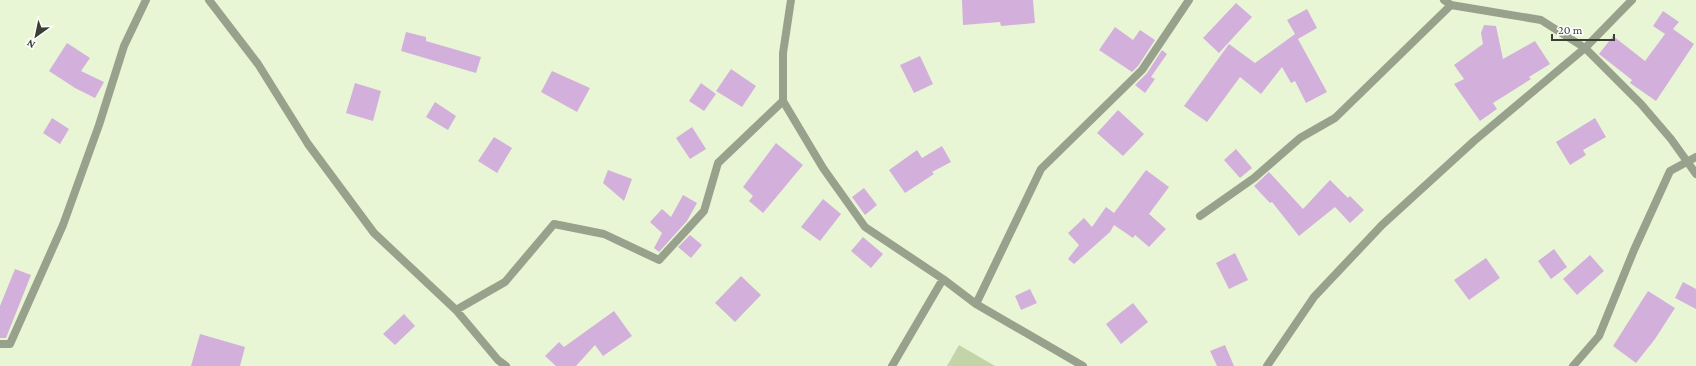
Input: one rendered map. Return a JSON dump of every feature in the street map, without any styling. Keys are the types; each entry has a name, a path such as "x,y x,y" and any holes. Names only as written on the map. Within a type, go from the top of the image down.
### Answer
{"street":[{"path":"0,344 10,344 63,225 96,132 124,46 146,0"},
{"path":"209,0 258,64 308,144 374,233 456,310 498,360 506,366"},
{"path":"791,0 783,53 783,101 823,168 865,227 976,304 1083,366"},
{"path":"976,304 1041,169 1142,70 1190,0"},
{"path":"1444,0 1451,5 1541,20 1585,48 1641,104 1696,174"},
{"path":"1267,366 1314,297 1382,225 1474,141 1585,48 1632,0"},
{"path":"1200,216 1254,178 1300,138 1335,118 1451,5"},
{"path":"456,310 505,282 554,224 604,234 659,260 704,211 718,162 783,101"},
{"path":"1573,366 1599,336 1634,250 1670,171 1696,157"},
{"path":"892,366 942,279"}],"green space":[{"path":"959,345 995,366 947,366"}],"building":[{"path":"962,0 1033,0 1035,23 1001,26 1000,22 963,25"},
{"path":"1236,3 1252,17 1219,53 1203,38"},
{"path":"1307,9 1317,28 1298,39 1327,92 1306,103 1295,81 1291,83 1282,67 1261,94 1240,77 1207,122 1184,106 1229,44 1255,63 1295,34 1287,20"},
{"path":"1663,11 1679,22 1673,29 1694,44 1656,101 1630,83 1632,80 1599,54 1613,36 1645,61 1665,34 1653,26"},
{"path":"1484,25 1496,26 1503,59 1535,41 1550,64 1529,77 1531,79 1493,103 1497,109 1480,121 1454,84 1464,79 1454,65 1483,44 1481,33"},
{"path":"1115,27 1133,40 1140,30 1155,40 1138,66 1132,72 1099,50"},
{"path":"406,32 426,37 426,41 481,57 476,73 401,51"},
{"path":"67,43 90,58 81,71 104,82 95,98 75,88 49,71"},
{"path":"1162,50 1167,54 1151,77 1155,79 1145,93 1135,85 1147,73"},
{"path":"920,56 933,84 914,93 900,65"},
{"path":"731,69 756,86 742,107 716,91"},
{"path":"552,71 590,88 577,112 541,92"},
{"path":"355,83 381,91 373,121 346,113"},
{"path":"701,83 716,94 704,111 689,101"},
{"path":"435,102 456,116 448,130 426,117"},
{"path":"1118,110 1144,134 1123,156 1097,133"},
{"path":"52,118 69,129 60,144 43,133"},
{"path":"1595,118 1606,137 1583,150 1586,155 1570,165 1556,142"},
{"path":"692,127 706,149 690,159 676,138"},
{"path":"494,137 512,148 497,173 478,161"},
{"path":"776,143 803,165 763,213 749,201 753,196 743,187"},
{"path":"942,146 951,162 932,172 934,174 905,193 889,170 917,150 922,158"},
{"path":"1236,149 1252,168 1240,178 1224,160"},
{"path":"608,170 632,179 624,201 603,183"},
{"path":"1146,170 1169,187 1149,214 1166,229 1149,247 1135,235 1133,238 1114,225 1110,232 1074,264 1068,259 1079,245 1068,233 1084,218 1092,227 1106,207 1114,213"},
{"path":"1269,172 1303,209 1330,180 1348,198 1350,196 1364,210 1350,223 1335,207 1299,236 1272,202 1270,203 1254,186"},
{"path":"864,188 877,205 865,215 852,197"},
{"path":"683,195 697,203 687,221 659,252 654,248 662,233 650,222 662,209 671,217"},
{"path":"823,199 841,214 820,241 801,227"},
{"path":"690,235 702,245 691,258 678,247"},
{"path":"863,237 883,254 871,268 851,251"},
{"path":"1554,249 1567,267 1551,279 1538,261"},
{"path":"1235,253 1248,280 1229,289 1216,263"},
{"path":"1590,255 1604,271 1577,295 1563,279"},
{"path":"1486,258 1500,278 1469,300 1454,280"},
{"path":"15,269 31,275 6,338 0,338 0,306"},
{"path":"741,276 761,295 735,322 715,303"},
{"path":"1683,282 1696,289 1696,309 1675,298"},
{"path":"1030,289 1037,303 1021,310 1015,296"},
{"path":"1648,291 1675,308 1655,339 1636,363 1613,346"},
{"path":"1133,303 1148,322 1121,344 1106,324"},
{"path":"614,311 632,336 603,356 595,345 576,366 556,366 545,356 559,342 564,347"},
{"path":"404,314 415,326 395,345 383,334"},
{"path":"200,334 245,347 240,366 191,366"},
{"path":"1225,345 1234,366 1217,366 1210,351"}]}
